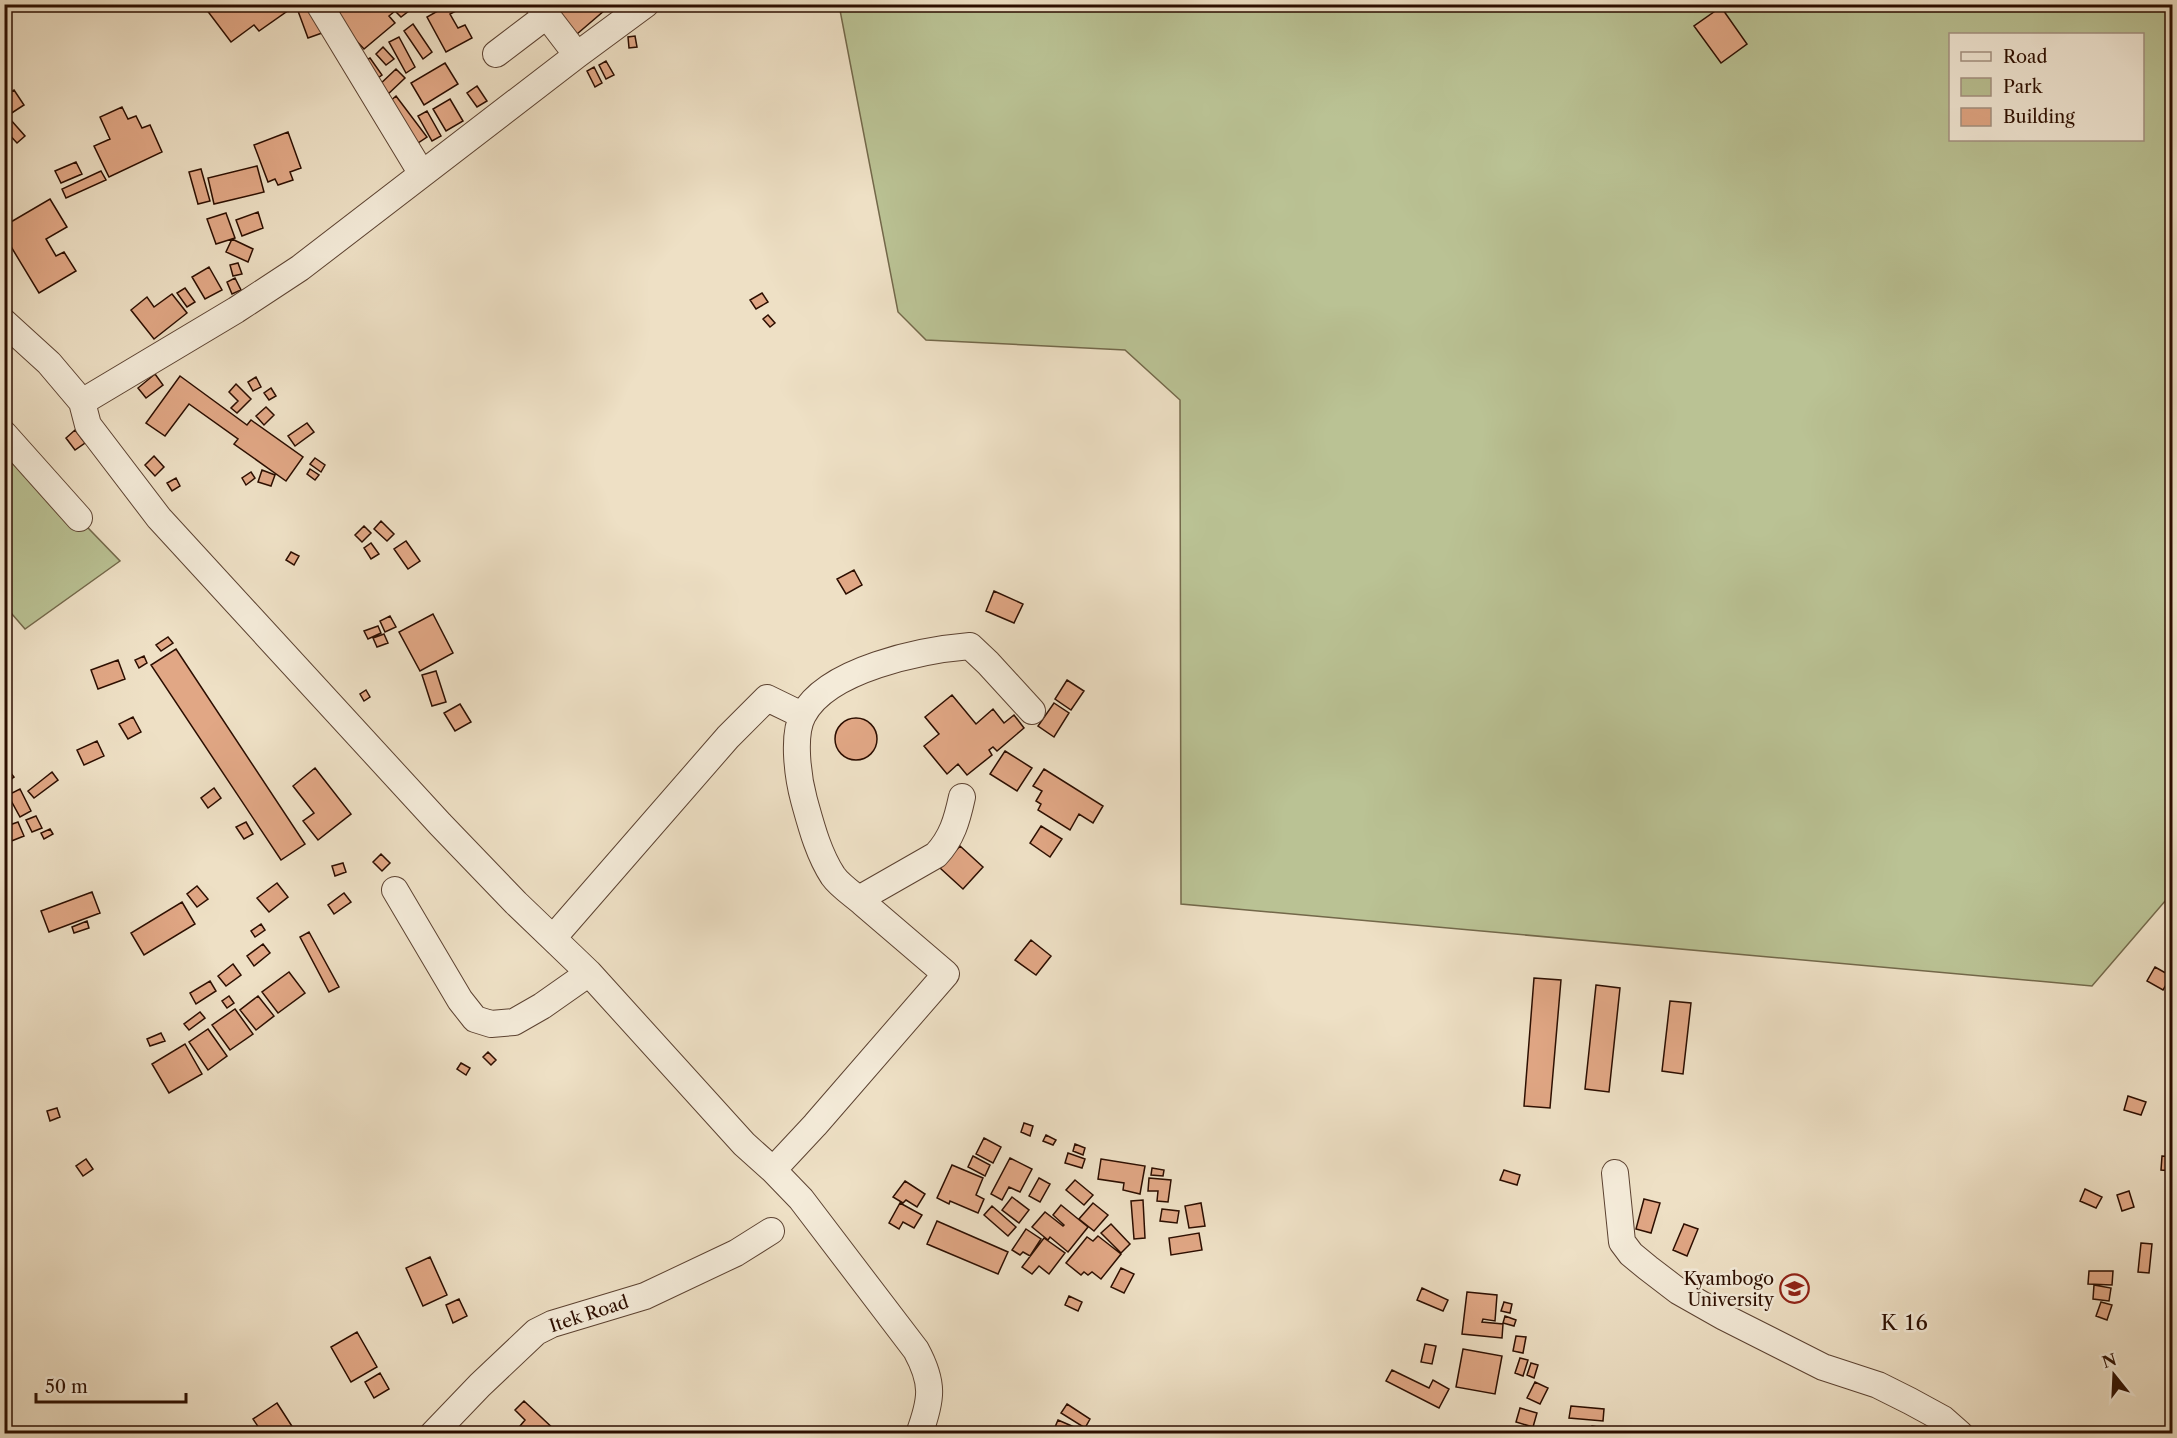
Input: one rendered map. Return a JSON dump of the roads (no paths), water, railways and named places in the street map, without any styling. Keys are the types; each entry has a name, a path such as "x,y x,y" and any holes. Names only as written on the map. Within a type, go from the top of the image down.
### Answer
{"street":[{"path":"319,4 422,174"},
{"path":"82,402 236,310 300,268 646,4"},
{"path":"496,54 542,10 577,55"},
{"path":"4,322 49,363 82,402 85,418 93,434 159,518 440,824 588,973 744,1144 801,1199 916,1350 925,1367 931,1388 928,1409 919,1434"},
{"path":"4,434 79,518"},
{"path":"773,1170 946,974 834,877 815,839 801,788 797,739 802,715 820,694 847,676 882,663 949,648 970,646 1032,711"},
{"path":"553,938 728,737 766,698 802,715"},
{"path":"859,899 936,855 945,845 956,825 962,797"},
{"path":"395,890 460,1000 475,1019 491,1024 514,1022 542,1006 588,973"},
{"path":"1616,1173 1622,1242 1631,1254 1678,1291 1823,1367 1878,1385 1910,1401 1942,1419 1960,1434"},
{"name":"Itek Road","path":"434,1434 480,1385 536,1332 552,1324 645,1296 736,1253 771,1231"}],"place":[{"name":"Kyambogo University","path":"1795,1289"}],"district":[{"name":"K 16","path":"1905,1323"}]}
